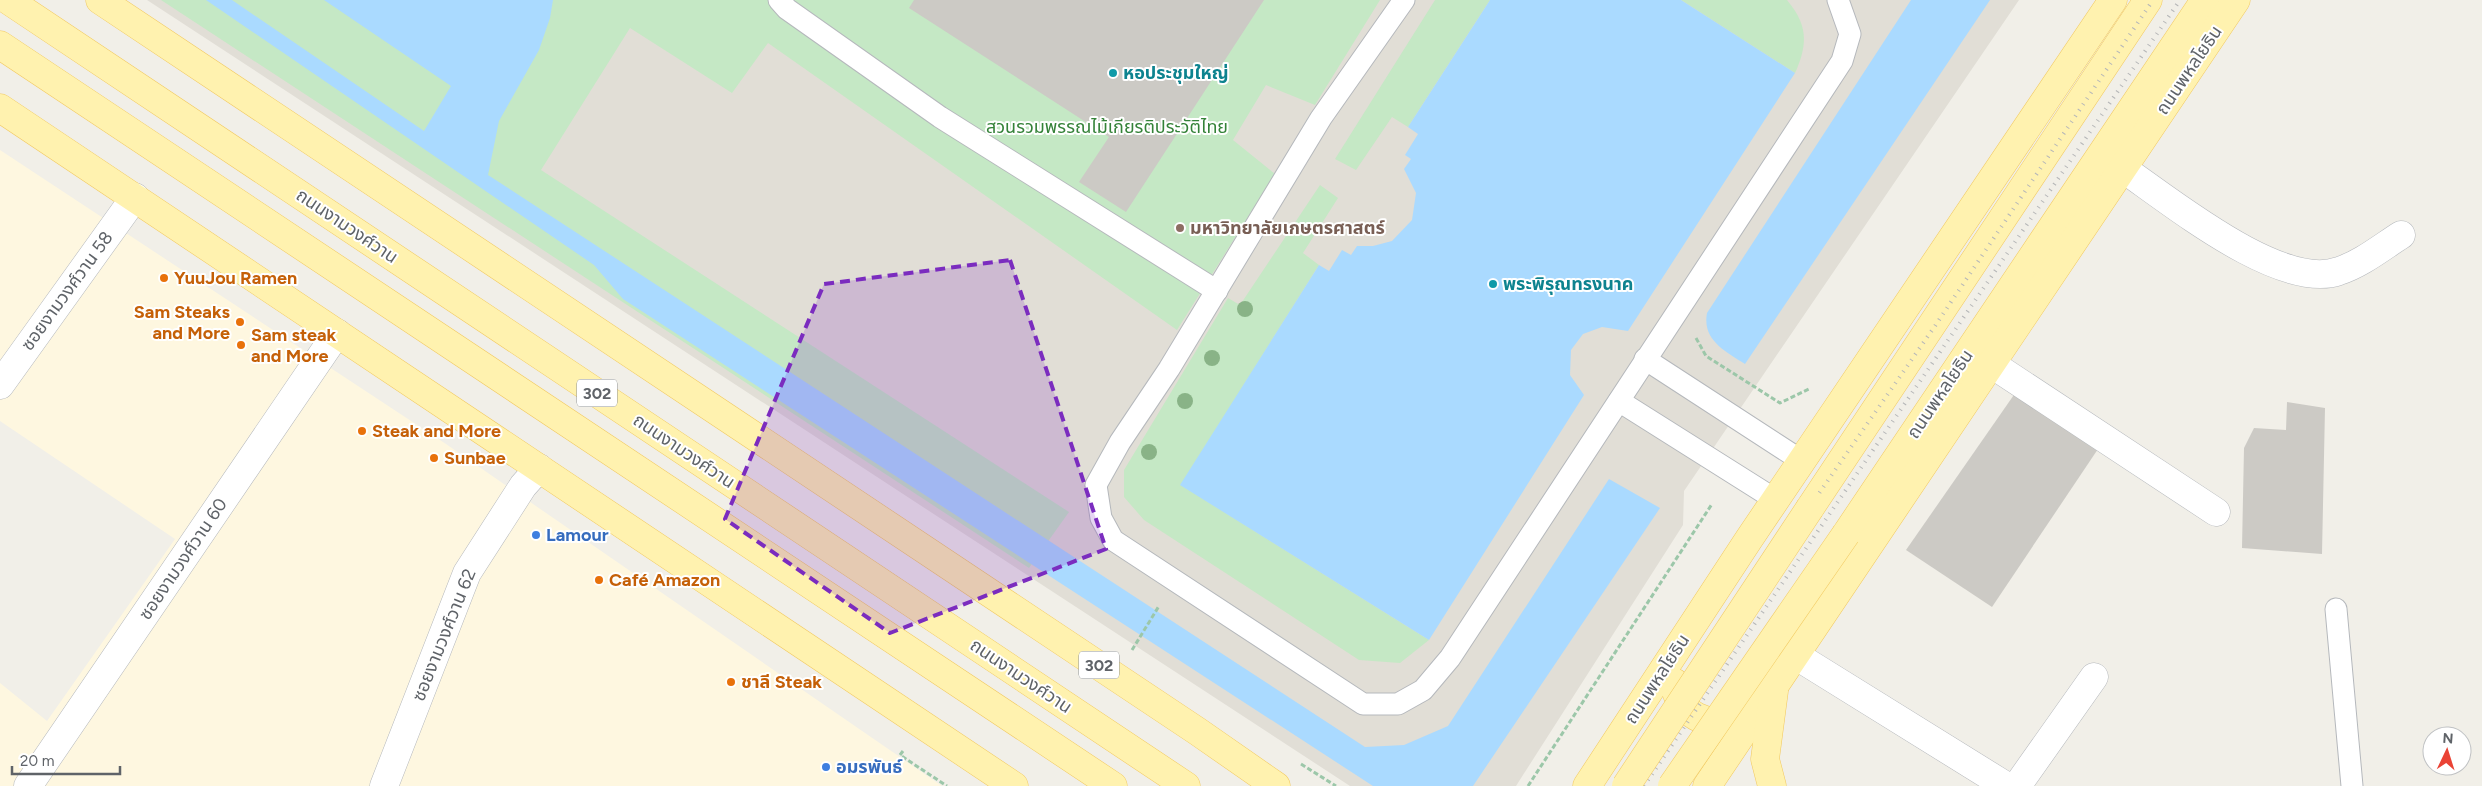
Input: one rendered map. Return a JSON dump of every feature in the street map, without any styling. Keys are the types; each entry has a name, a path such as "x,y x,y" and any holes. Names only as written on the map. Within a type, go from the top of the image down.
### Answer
{"main road":[{"name":"ถนนงามวงศ์วาน","path":"8,0 1186,786"},
{"name":"302","path":"100,0 1198,731 1276,786"},
{"name":"ถนนพหลโยธิน","path":"1587,786 1802,460 2113,0"},
{"name":"ถนนพหลโยธิน","path":"1626,786 2148,0"},
{"name":"ถนนพหลโยธิน","path":"1672,786 1846,534 2205,0"},
{"name":"ถนนพหลโยธิน","path":"1707,786 2236,0"},
{"name":"302","path":"0,45 1113,786"},
{"path":"0,108 1014,786"},
{"path":"1689,631 1678,656 1674,684 1677,698 1687,711 1708,720 1734,718 1753,706 1775,684"},
{"path":"1772,786 1765,759 1775,684"}],"street":[{"path":"2122,168 2238,247 2278,266 2317,275 2339,272 2401,235"},
{"name":"ซอยงามวงศ์วาน 58","path":"0,385 135,197"},
{"name":"ซอยงามวงศ์วาน 60","path":"28,786 337,333"},
{"path":"1990,363 2216,512"},
{"name":"ซอยงามวงศ์วาน 62","path":"384,786 467,573 523,486 539,468"},
{"path":"1794,655 2006,786"},
{"path":"2017,786 2094,677"}],"lane":[{"path":"779,0 787,9 940,117 1217,291"},
{"path":"1404,0 1321,118 1170,369 1120,442 1096,485 1100,518 1113,540 1363,704 1398,704 1423,690 1450,658 1842,61 1850,34 1838,0"},
{"path":"1645,359 1802,460"},
{"path":"1619,401 1776,500"},
{"path":"2336,609 2352,786"}],"path":[{"path":"1706,356 1780,403 1811,388"},
{"path":"1528,786 1712,504"},
{"path":"1130,652 1158,608"},
{"path":"900,755 947,786"}],"highlighted area":[{"path":"1010,260 1106,549 890,633 725,519 824,284"}],"shaded area":[{"name":"มหาวิทยาลัยเกษตรศาสตร์","path":"147,0 2019,0 1684,491 1683,525 1516,786 1350,786"},
{"path":"0,150 446,444 942,786 0,786 0,683 47,721 175,539 0,421"}],"green space":[{"name":"สวนรวมพรรณไม้เกียรติประวัติไทย","path":"161,0 1380,0 1315,105 1266,85 1233,140 1275,174 1177,330 768,43 732,93 630,28 541,170 1069,512 1029,568"},
{"path":"1435,0 1490,0 1408,127 1392,117 1356,170 1335,159"},
{"path":"1681,0 1787,0 1799,18 1804,35 1802,53 1795,73"},
{"path":"1320,185 1338,198 1303,253 1319,265 1181,485 1429,640 1400,663 1359,660 1144,520 1124,497 1124,470 1228,298 1240,305"}],"water":[{"path":"206,0 232,0 424,131 451,86 324,0 553,0 550,18 539,50 499,121 488,175 1365,747 1404,745 1448,726 1609,479 1660,508 1473,786 1373,786 623,299 594,265"},
{"path":"1490,0 1681,0 1795,73 1628,331 1602,327 1583,334 1571,350 1570,375 1584,395 1429,640 1180,485 1319,265 1329,271 1342,250 1351,255 1357,246 1373,246 1392,241 1412,220 1416,193 1404,169 1411,159 1405,155 1418,134 1408,127"},
{"path":"1911,0 1990,0 1745,364 1723,349 1712,338 1706,322 1707,313"}],"building":[{"name":"หอประชุมใหญ่","path":"914,0 1264,0 1126,212 1079,182 1109,137 909,8"},
{"path":"2018,389 2100,446 1992,607 1906,550"},
{"path":"2287,402 2325,408 2322,554 2242,548 2244,448 2254,428 2286,430"}],"railway":[{"path":"1616,786 1935,326 2153,0"},
{"path":"1644,786 2180,0"}],"place":[{"name":"หอประชุมใหญ่","path":"1113,73"},
{"name":"มหาวิทยาลัยเกษตรศาสตร์","path":"1180,228"},
{"name":"YuuJou Ramen","path":"164,278"},
{"name":"พระพิรุณทรงนาค","path":"1493,284"},
{"name":"Sam Steaks and More","path":"240,322"},
{"name":"Sam steak and More","path":"241,345"},
{"name":"Steak and More","path":"362,431"},
{"name":"Sunbae","path":"434,458"},
{"name":"Lamour","path":"536,535"},
{"name":"Café Amazon","path":"599,580"},
{"name":"ชาลี Steak","path":"731,682"},
{"name":"อมรพันธ์","path":"826,767"}]}
